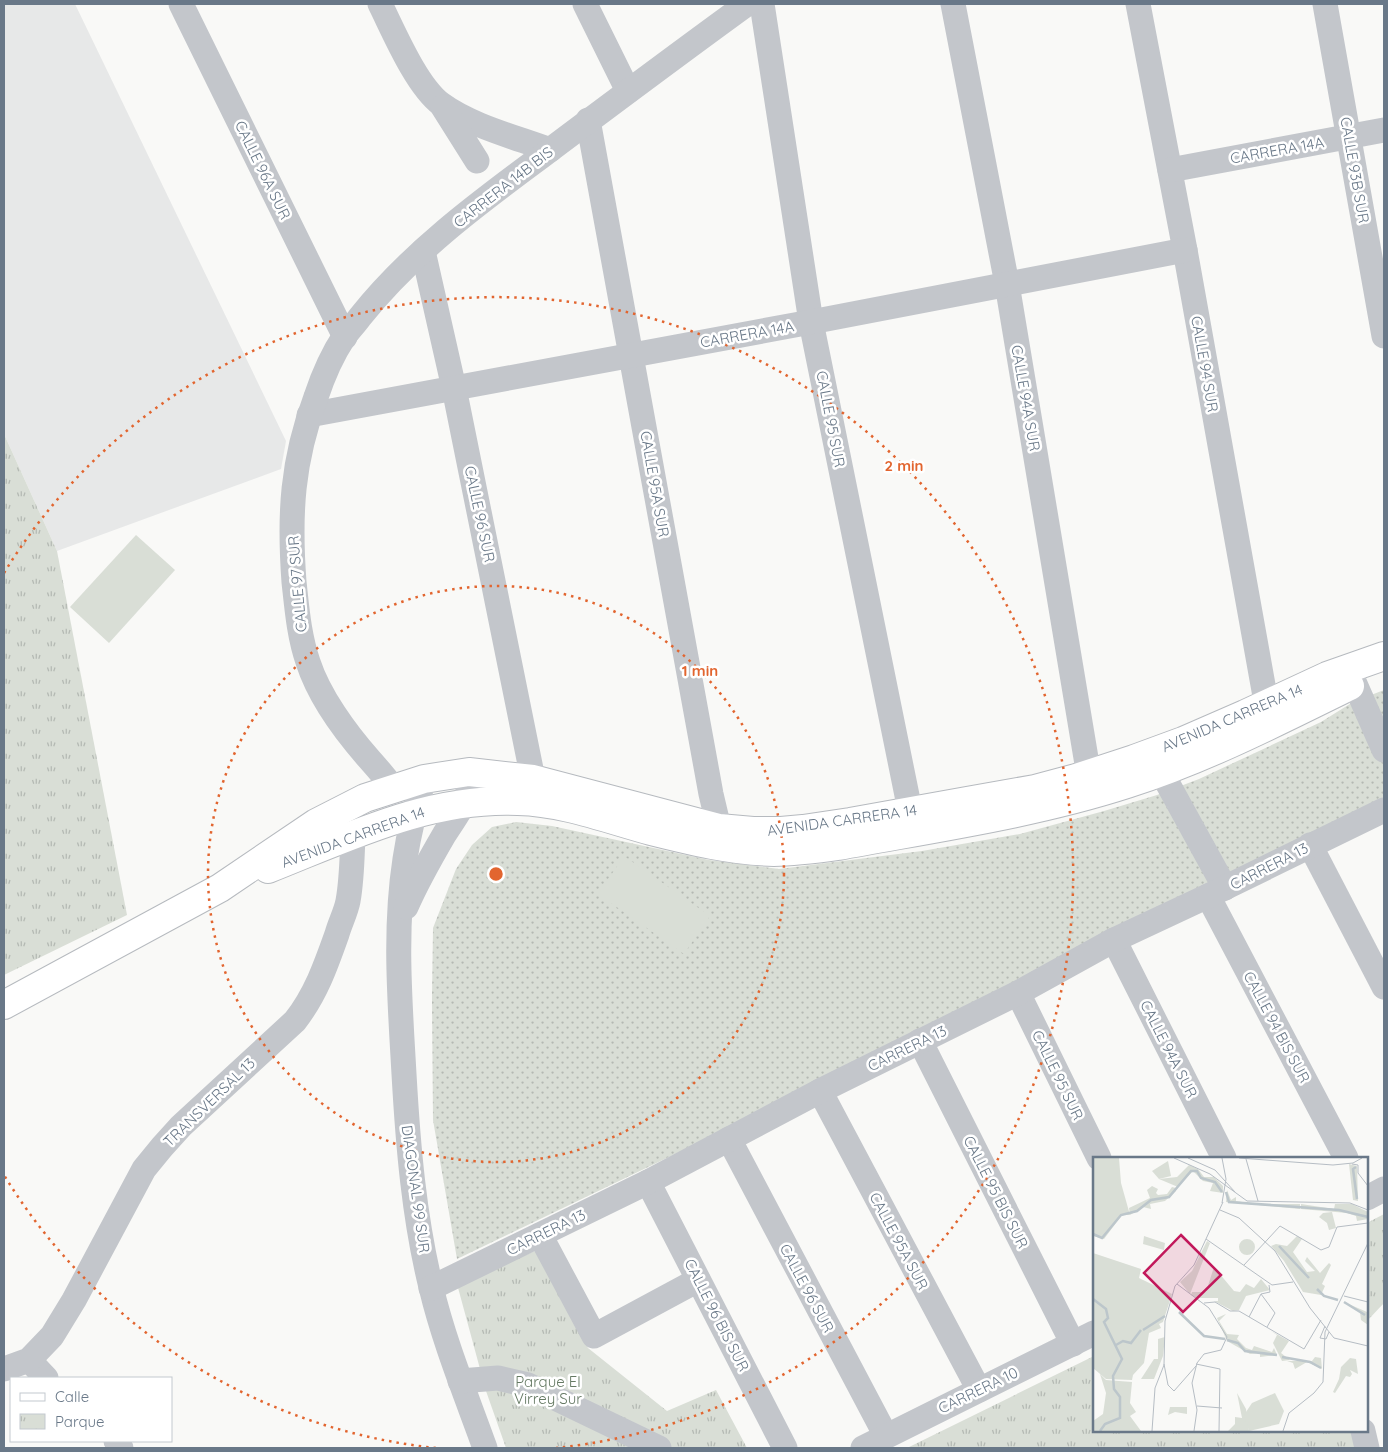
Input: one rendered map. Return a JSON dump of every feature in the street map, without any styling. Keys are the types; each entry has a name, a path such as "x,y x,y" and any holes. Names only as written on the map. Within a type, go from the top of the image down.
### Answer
{"main road":[{"name":"AVENIDA CARRERA 14","path":"4,1005 220,888 316,823 366,798 424,779 468,772 534,779 721,838 773,852 807,850 838,846 912,822 1054,804 1091,784 1128,783 1156,762 1220,748 1268,715 1351,676 1384,656"},
{"name":"AVENIDA CARRERA 14","path":"1351,676 1384,672"},
{"name":"AVENIDA CARRERA 14","path":"220,888 353,835 414,814 464,803 493,801 537,802 652,831 721,838"}],"street":[{"name":"CALLE 96A SUR","path":"182,4 345,337"},
{"path":"380,4 417,76 440,103 477,161"},
{"path":"585,4 628,91"},
{"name":"CARRERA 14B BIS","path":"309,415 325,371 345,337 376,298 423,251 496,190 747,4"},
{"name":"CALLE 95 SUR","path":"762,4 811,322 912,822"},
{"name":"CALLE 94A SUR","path":"953,4 1007,284 1091,784"},
{"name":"CALLE 94 SUR","path":"1138,4 1185,250 1268,715"},
{"name":"CALLE 93B SUR","path":"1325,4 1384,336"},
{"path":"440,103 462,116 550,150"},
{"name":"CALLE 95A SUR","path":"588,120 711,794 721,838"},
{"name":"CARRERA 14A","path":"1170,170 1384,130"},
{"name":"CARRERA 14A","path":"309,415 811,322 1185,250"},
{"name":"CALLE 96 SUR","path":"423,251 454,388 534,779"},
{"name":"CALLE 97 SUR","path":"309,415 296,460 292,503 292,558 297,618 308,662 323,696 393,788"},
{"path":"1351,676 1384,750"},
{"name":"CALLE 94 BIS SUR","path":"1156,762 1346,1157"},
{"name":"DIAGONAL 99 SUR","path":"400,921 414,888 464,803 470,782 468,772"},
{"name":"DIAGONAL 99 SUR","path":"424,779 414,814 404,862 400,921 400,1010 408,1135 422,1242 431,1288 460,1381 485,1448"},
{"name":"CARRERA 13","path":"431,1288 648,1182 820,1091 1018,993 1114,940 1384,810"},
{"name":"TRANSVERSAL 13","path":"29,1360 52,1336 144,1169 162,1146 295,1021 305,1008 317,988 326,966 347,903 352,869 353,835"},
{"path":"1310,845 1384,987"},
{"name":"CALLE 94A SUR","path":"1114,940 1223,1157"},
{"name":"CALLE 95 SUR","path":"1018,993 1099,1157"},
{"name":"CALLE 95 BIS SUR","path":"920,1041 1084,1338"},
{"name":"CALLE 95A SUR","path":"820,1091 978,1390"},
{"name":"CALLE 96 SUR","path":"729,1139 886,1436"},
{"name":"CALLE 96 BIS SUR","path":"648,1182 785,1448"},
{"path":"1368,1197 1384,1189"},
{"path":"540,1235 594,1336 698,1280"},
{"name":"CARRERA 10","path":"863,1448 1084,1338"},
{"path":"4,1369 29,1360 45,1377"},
{"path":"460,1381 498,1378 528,1385 658,1448"},
{"path":"1364,1432 1367,1448"}],"shaded area":[{"path":"4,4 75,4 286,441 281,469 57,551 4,434"}],"green space":[{"path":"4,434 57,551 127,915 4,975"},
{"path":"136,535 175,570 109,643 70,607"},
{"path":"1384,690 1384,802 808,1090 457,1259 433,1120 433,928 456,869 472,845 492,827 516,822 552,826 709,860 779,869 922,851 1020,834 1157,795 1199,779 1321,722 1353,702"},
{"path":"624,856 710,916 684,954 598,894"},
{"path":"1384,1214 1384,1303 1368,1320 1368,1222"},
{"name":"Parque El Virrey Sur","path":"540,1249 588,1348 667,1411 716,1390 747,1448 506,1448 486,1391 457,1284"},
{"path":"1093,1356 1093,1432 1358,1432 1362,1448 907,1448"}]}
